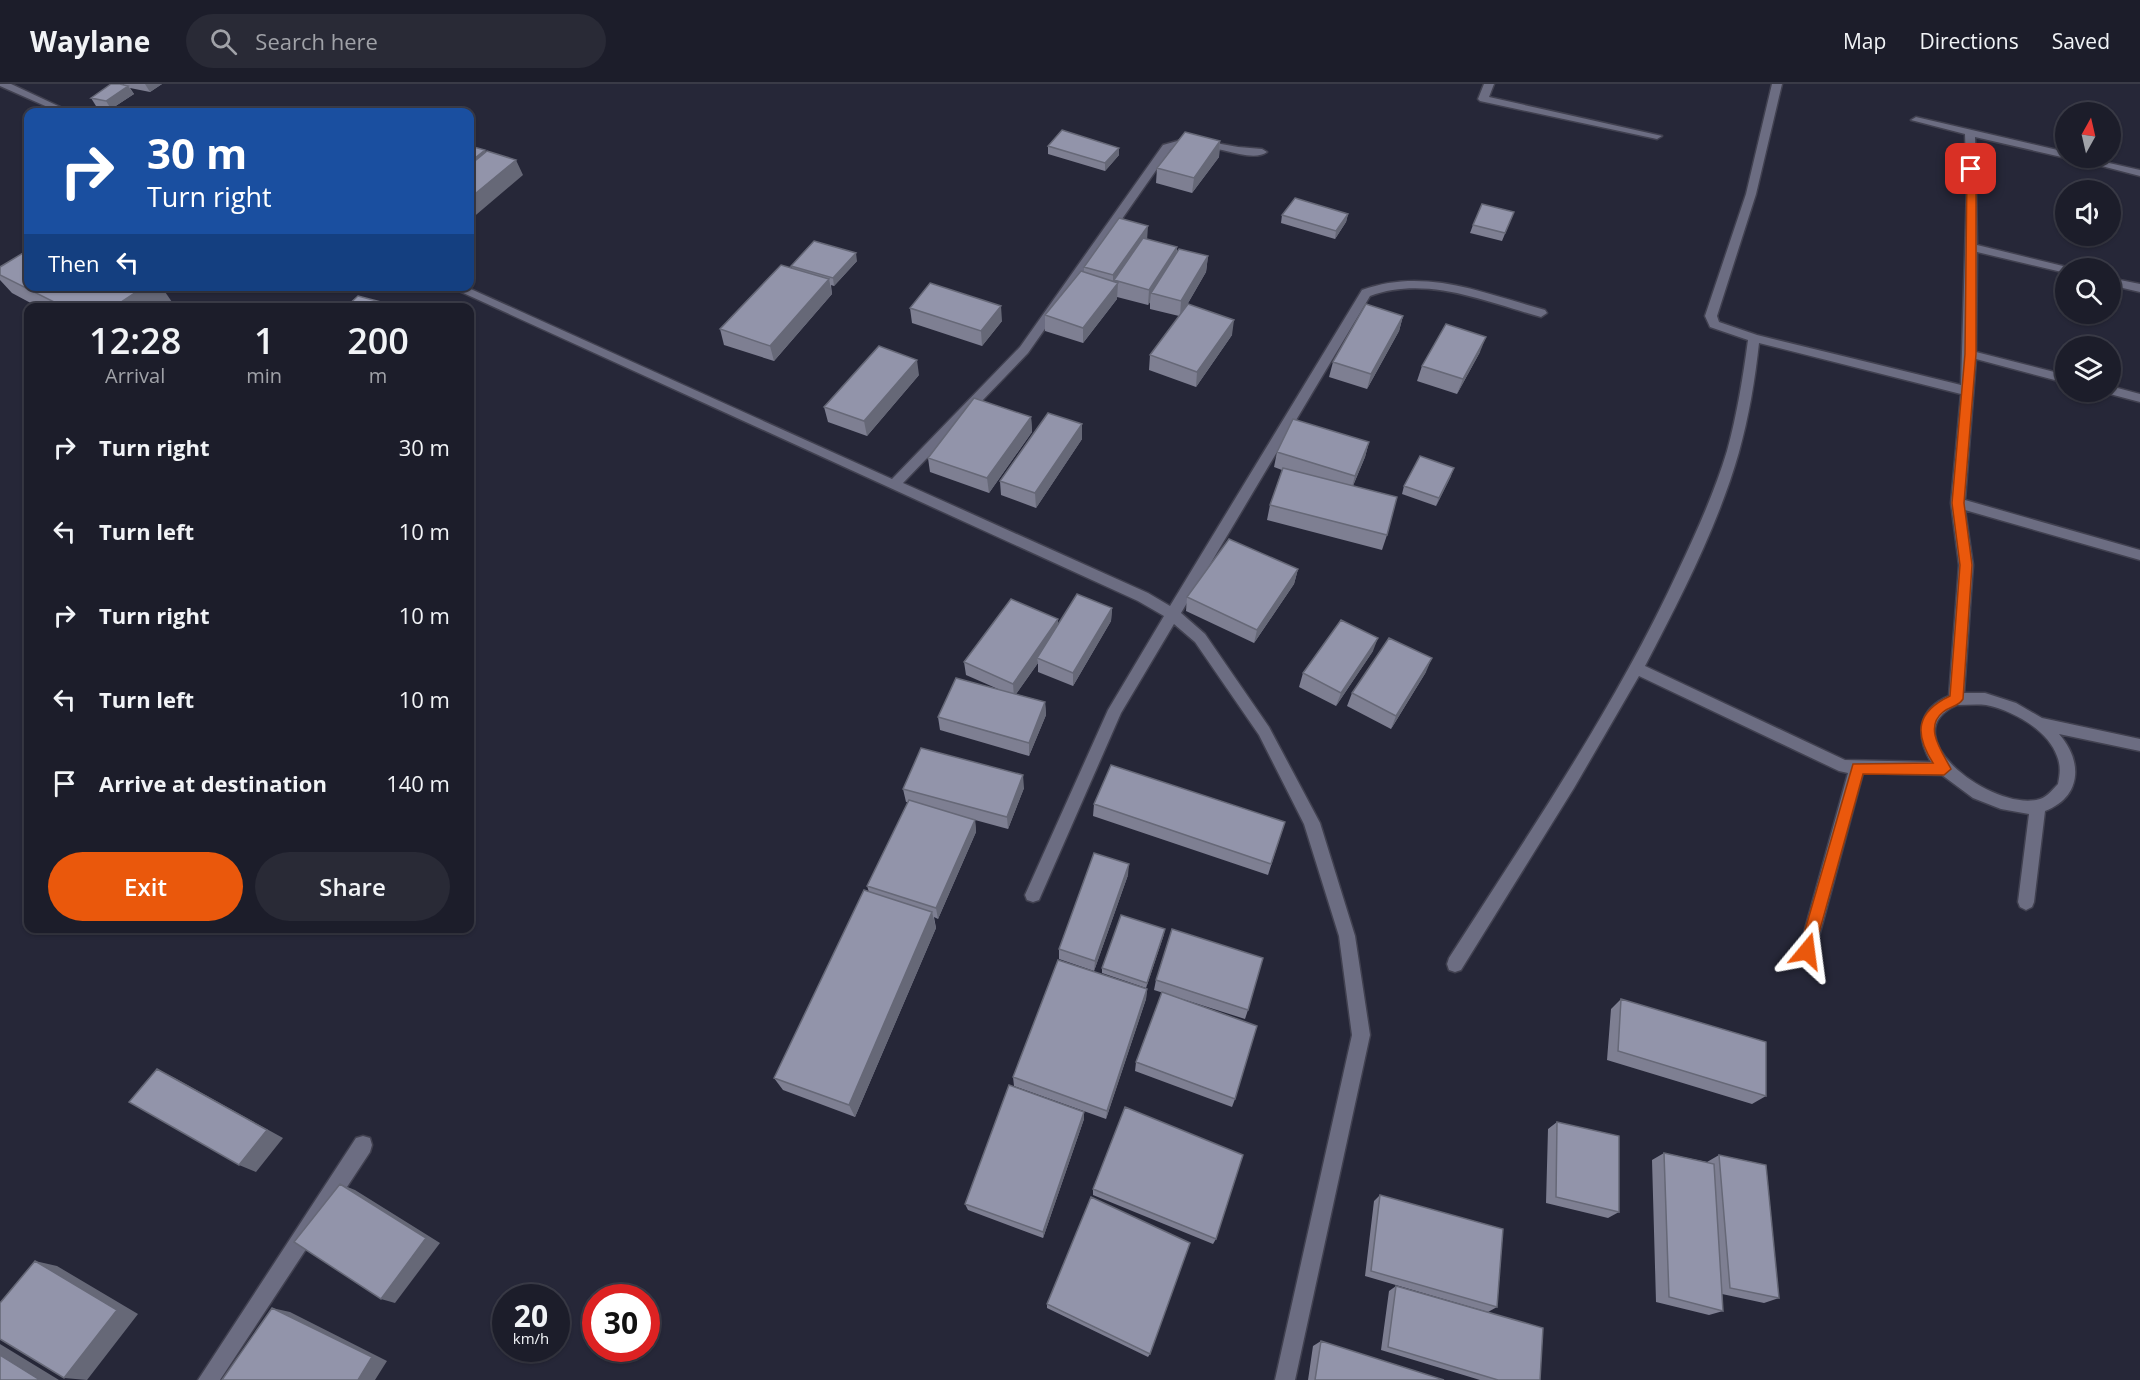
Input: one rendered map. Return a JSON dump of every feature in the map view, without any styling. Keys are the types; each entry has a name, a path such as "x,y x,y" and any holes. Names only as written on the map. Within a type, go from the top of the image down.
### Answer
{"street":[{"path":"3,84 57,108"},
{"path":"1489,84 1483,99 1657,136"},
{"path":"1777,84 1752,194 1711,316 1714,324 1754,338 1967,391"},
{"path":"1916,120 2055,152"},
{"path":"1956,699 1966,565 1958,503 1970,354 1970,132"},
{"path":"894,485 1024,350 1167,147 1174,142 1189,140 1245,153 1262,152"},
{"path":"2119,168 2140,173"},
{"path":"1971,248 2055,267"},
{"path":"1033,895 1115,710 1366,293 1387,284 1417,283 1541,313"},
{"path":"2121,284 2140,288"},
{"path":"464,291 1143,597 1172,614 1200,638 1264,731 1312,824 1347,936 1361,1035 1286,1380"},
{"path":"1455,964 1638,669 1691,560 1729,465 1749,378 1754,338"},
{"path":"1970,354 2055,376"},
{"path":"2121,393 2140,398"},
{"path":"1958,503 2140,555"},
{"path":"1638,669 1829,761 1857,768 1944,769"},
{"path":"1956,699 1983,699 2011,707 2038,723 2058,744 2068,767 2066,787 2051,802 2038,807 1998,803 1968,789 1944,769 1930,746 1928,725 1937,708 1956,699"},
{"path":"2038,723 2140,745"},
{"path":"1807,951 1857,768"},
{"path":"2026,902 2038,807"},
{"path":"208,1380 363,1145"}],"building":[{"path":"111,84 128,86 106,101 91,98"},
{"path":"1062,130 1119,148 1105,163 1048,146"},
{"path":"1185,132 1220,141 1194,178 1157,168"},
{"path":"474,147 485,150 474,159"},
{"path":"487,151 516,160 474,195 474,162"},
{"path":"1295,198 1348,214 1336,231 1282,215"},
{"path":"1482,204 1514,212 1505,233 1473,225"},
{"path":"1119,218 1148,226 1113,275 1084,267"},
{"path":"1143,238 1177,247 1149,290 1114,280"},
{"path":"814,241 856,253 833,278 791,266"},
{"path":"1179,249 1208,256 1181,301 1151,293"},
{"path":"24,252 24,287 0,275 0,267"},
{"path":"781,265 829,279 770,346 720,329"},
{"path":"1081,271 1118,283 1083,328 1045,315"},
{"path":"930,283 1001,306 981,331 910,308"},
{"path":"32,291 138,291 120,303 56,303"},
{"path":"358,296 384,303 350,303"},
{"path":"1188,304 1234,320 1197,372 1150,355"},
{"path":"1366,304 1403,316 1371,374 1333,362"},
{"path":"1446,324 1486,337 1463,379 1422,366"},
{"path":"879,346 917,360 864,421 824,407"},
{"path":"974,398 1031,417 987,478 928,458"},
{"path":"1048,413 1082,424 1035,493 1000,481"},
{"path":"1293,419 1369,442 1355,476 1277,452"},
{"path":"1420,456 1454,468 1439,498 1404,486"},
{"path":"1283,468 1397,497 1387,535 1270,505"},
{"path":"1229,539 1298,569 1257,630 1187,597"},
{"path":"1077,594 1112,608 1073,673 1037,658"},
{"path":"1011,599 1058,619 1013,684 964,662"},
{"path":"1341,620 1378,638 1341,693 1303,673"},
{"path":"1389,638 1432,658 1396,716 1352,693"},
{"path":"956,678 1045,702 1029,743 938,717"},
{"path":"921,748 1023,775 1007,817 903,789"},
{"path":"1111,765 1285,822 1271,864 1094,804"},
{"path":"909,800 975,820 936,908 867,886"},
{"path":"1094,853 1129,864 1095,961 1059,949"},
{"path":"864,890 932,912 849,1105 774,1078"},
{"path":"1121,915 1165,929 1147,983 1102,968"},
{"path":"1172,929 1263,958 1248,1010 1156,980"},
{"path":"1058,960 1147,989 1107,1111 1013,1077"},
{"path":"1162,992 1257,1026 1235,1099 1136,1062"},
{"path":"1621,999 1766,1042 1766,1096 1618,1051"},
{"path":"157,1069 267,1130 239,1165 129,1102"},
{"path":"1009,1085 1084,1112 1043,1232 965,1204"},
{"path":"1125,1107 1243,1155 1216,1239 1093,1189"},
{"path":"1557,1122 1619,1136 1619,1212 1556,1197"},
{"path":"1664,1153 1714,1164 1723,1311 1669,1297"},
{"path":"1719,1155 1766,1165 1779,1298 1730,1288"},
{"path":"340,1184 426,1238 381,1299 294,1242"},
{"path":"1380,1195 1503,1229 1497,1307 1371,1271"},
{"path":"1091,1197 1190,1243 1150,1354 1047,1304"},
{"path":"35,1261 117,1310 64,1378 0,1339 0,1303"},
{"path":"1396,1286 1543,1328 1540,1380 1498,1380 1388,1347"},
{"path":"272,1308 372,1357 358,1380 222,1380"},
{"path":"1321,1341 1444,1380 1315,1380"},
{"path":"0,1355 40,1380 0,1380"}],"route":[{"path":"1807,951 1857,768 1944,769 1930,746 1928,725 1937,708 1956,699 1966,565 1958,503 1970,354 1971,169"}]}
